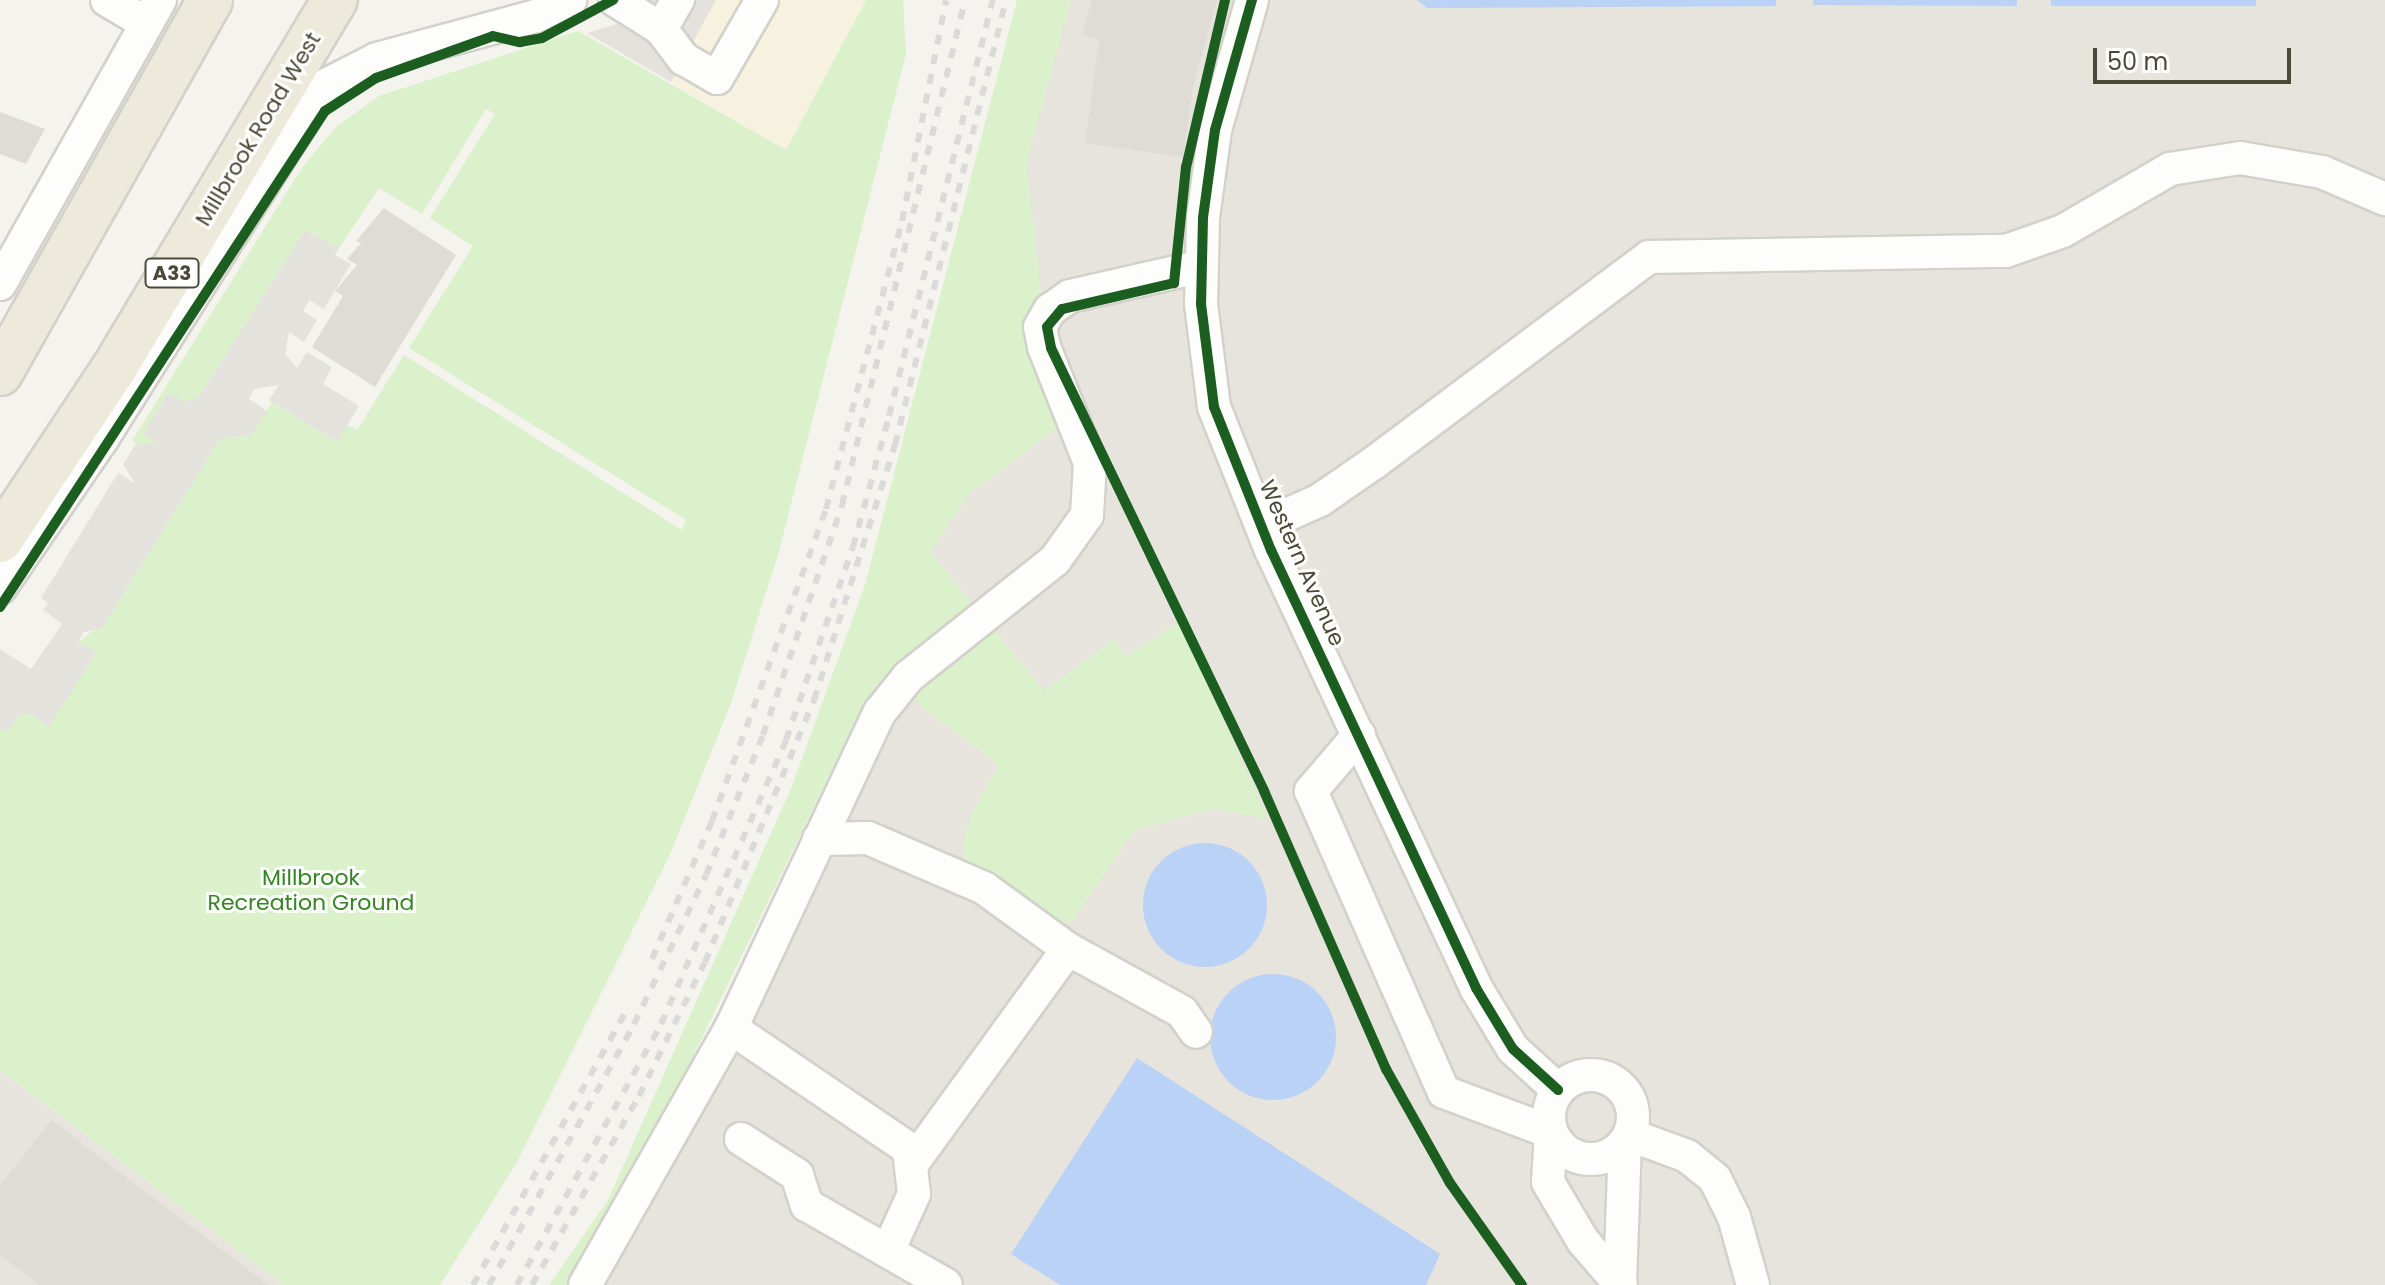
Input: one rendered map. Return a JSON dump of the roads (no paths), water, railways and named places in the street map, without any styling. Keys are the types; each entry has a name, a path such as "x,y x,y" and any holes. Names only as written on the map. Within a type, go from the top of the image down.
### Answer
{"highway":[{"path":"0,373 210,0"},
{"name":"Millbrook Road West","path":"0,540 115,367 335,0"}],"street":[{"path":"0,284 12,234 153,12 107,0"},
{"path":"0,588 102,439 324,86 377,59 534,8 570,0"},
{"path":"615,0 661,29 684,59 717,78 762,0"},
{"path":"661,29 678,0"},
{"name":"Western Avenue","path":"1252,0 1215,130 1202,266 1214,407 1262,526 1493,1021 1513,1049 1558,1090"},
{"path":"1262,526 1320,500 1375,462 1649,257 2006,251 2063,231 2170,169 2226,159 2322,172 2385,199"},
{"path":"585,1285 731,1028 865,734 908,677 1055,560 1087,515 1090,463 1044,347 1040,327 1050,310 1070,296 1202,266"},
{"path":"1359,735 1311,791 1444,1092 1551,1132 1578,1158 1604,1158 1627,1139"},
{"path":"819,839 868,838 984,888 1068,949 1175,1007 1196,1032"},
{"path":"911,1165 1068,949"},
{"path":"731,1028 909,1149 914,1194 888,1251"},
{"path":"1580,1076 1618,1085 1632,1108 1627,1139 1621,1284 1583,1241 1548,1182 1551,1103 1558,1090 1580,1076"},
{"path":"741,1139 797,1175 807,1205 946,1285"},
{"path":"1627,1139 1687,1156 1715,1179 1734,1217 1753,1285"}],"water":[{"path":"1417,0 1776,0 1776,6 1427,8"},
{"path":"1813,0 2017,0 2017,6 1813,5"},
{"path":"2051,0 2256,0 2256,6 2051,6"},
{"path":"1205,843 1229,847 1249,861 1263,881 1267,905 1263,929 1249,949 1229,963 1205,967 1181,963 1161,949 1147,929 1143,905 1147,881 1161,861 1181,847"},
{"path":"1273,974 1297,978 1318,992 1332,1013 1336,1037 1332,1061 1318,1082 1297,1096 1273,1100 1249,1096 1228,1082 1214,1061 1210,1037 1214,1013 1228,992 1249,978"},
{"path":"1137,1058 1440,1254 1426,1285 1060,1285 1011,1254"}],"railway":[{"path":"652,959 712,821 826,509 902,221 946,0"},
{"path":"489,1285 634,1024 706,875 763,735 842,505 965,0"},
{"path":"517,1285 661,1024 786,740 853,547 993,0"},
{"path":"532,1285 639,1096 705,962 814,700 895,445 1006,0"},
{"path":"473,1285 629,1006"}],"park label":[{"name":"Millbrook Recreation Ground","path":"311,890"}]}
